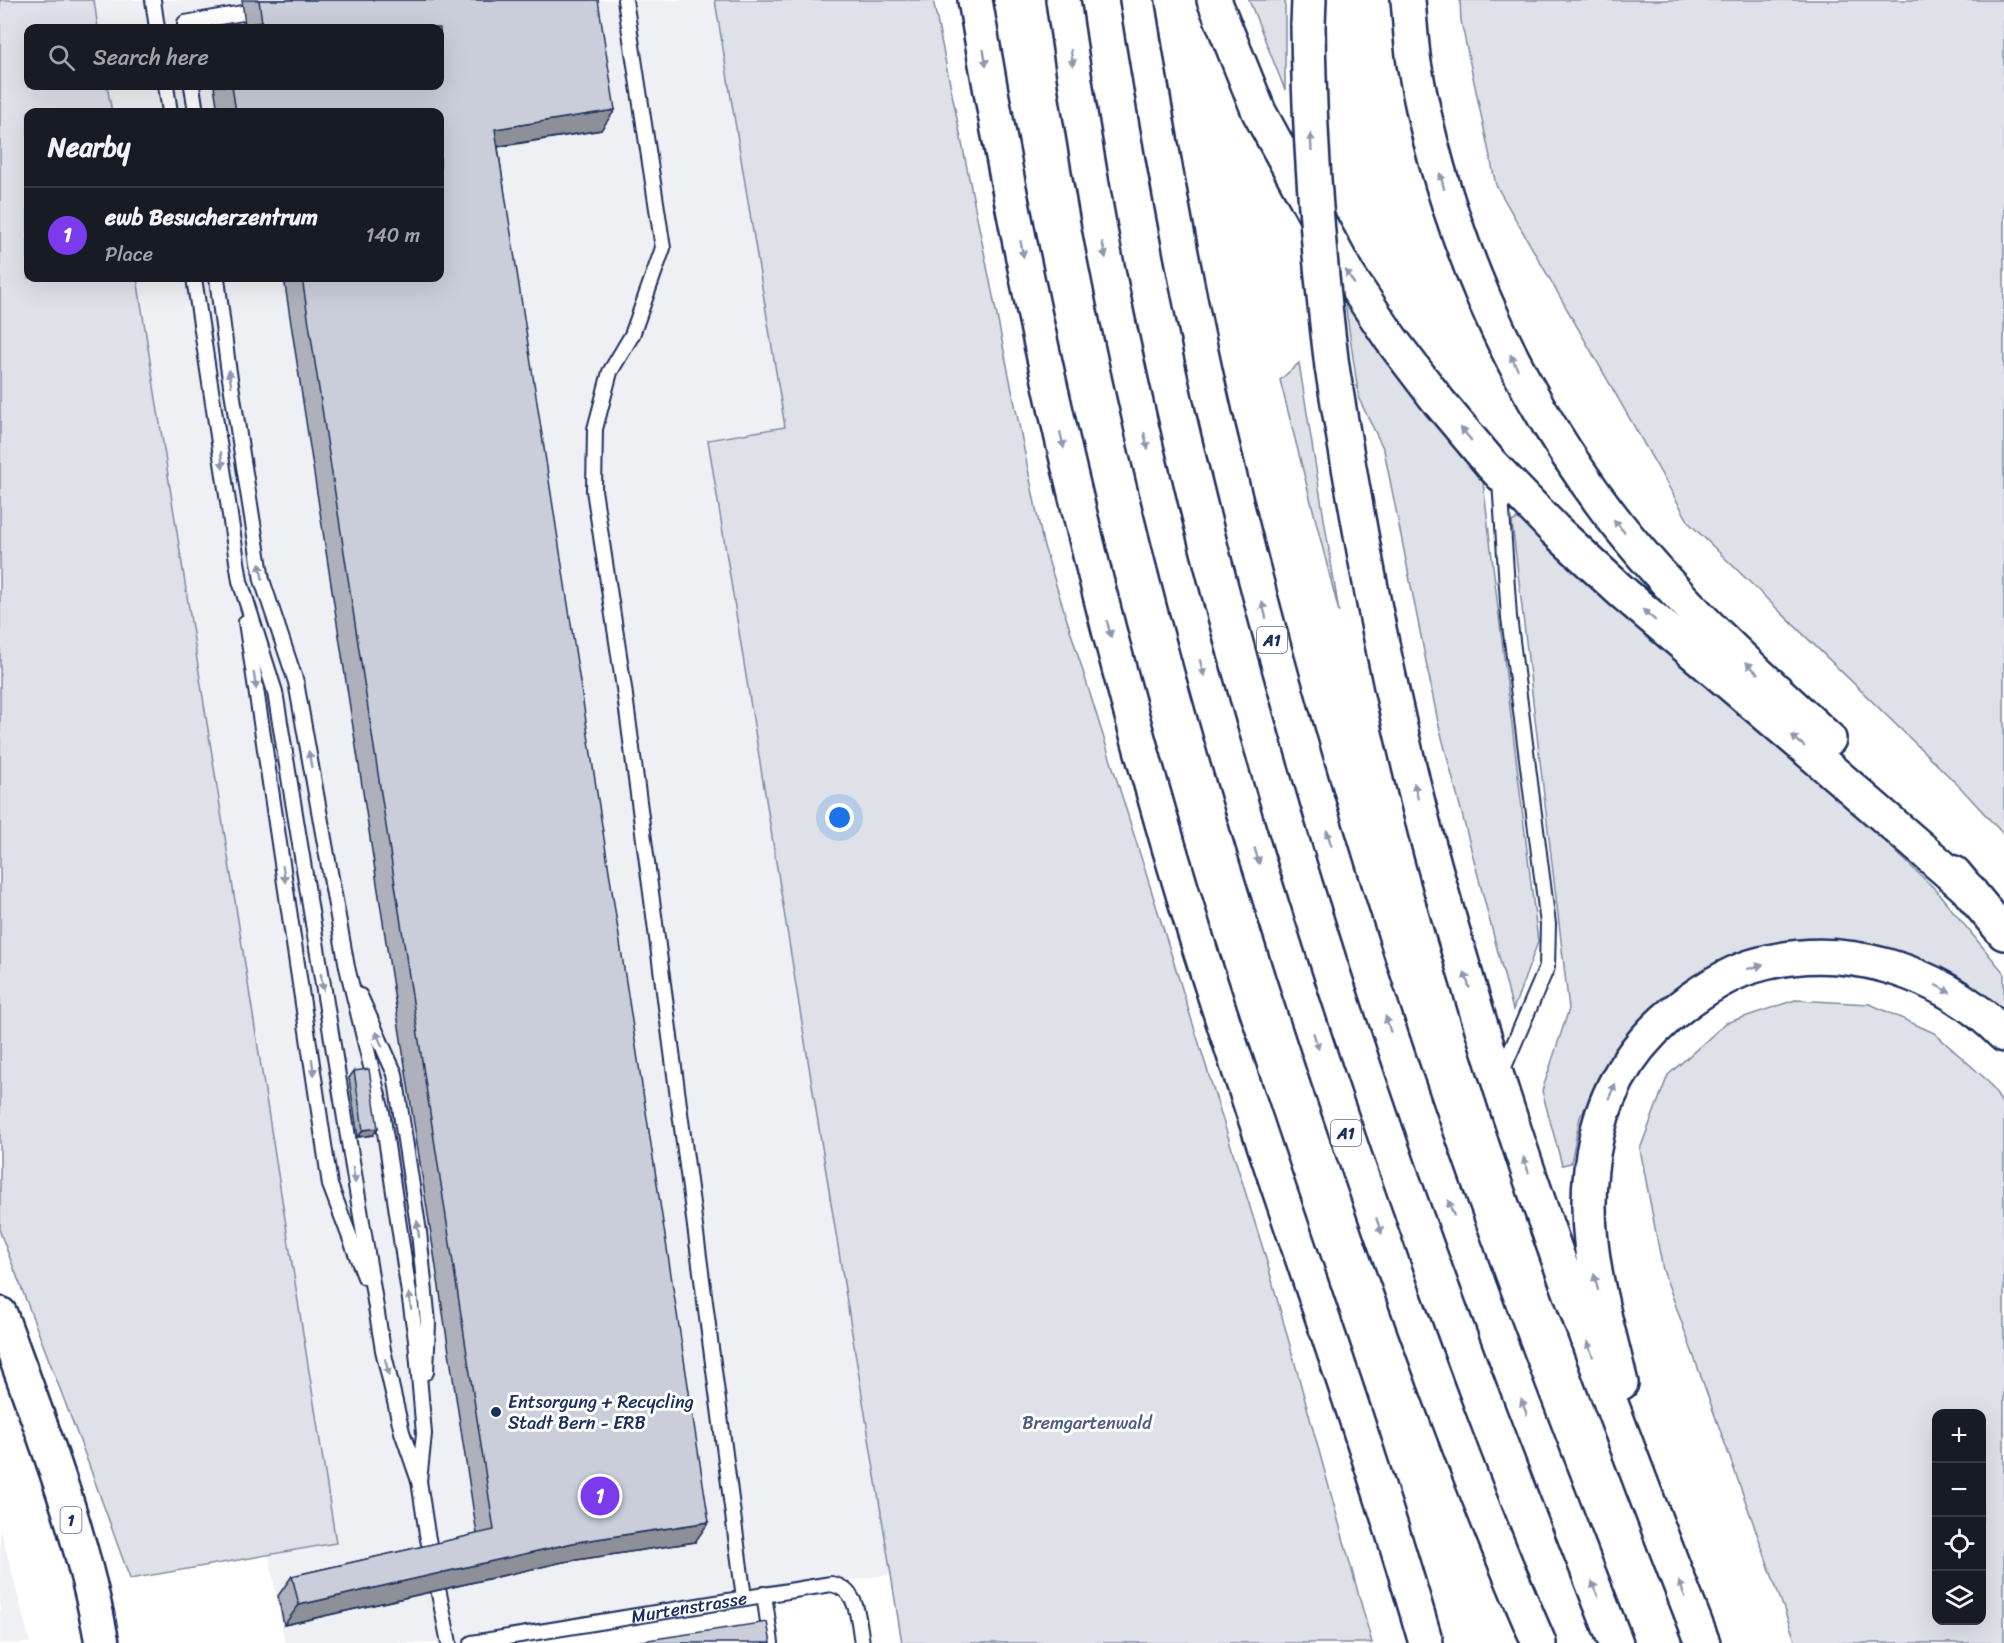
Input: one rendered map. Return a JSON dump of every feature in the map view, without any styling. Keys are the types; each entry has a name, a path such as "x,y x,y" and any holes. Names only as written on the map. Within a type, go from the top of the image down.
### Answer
{"main road":[{"path":"975,0 1030,295 1072,482 1119,668 1194,931 1377,1484 1426,1643"},
{"name":"A1","path":"1063,0 1096,207 1123,341 1187,612 1226,750 1302,998 1370,1201 1463,1455 1539,1643"},
{"name":"A1","path":"1137,0 1173,215 1216,420 1262,602 1307,765 1372,978 1423,1129 1534,1434 1616,1643"},
{"path":"1214,0 1259,112 1348,275 1404,357 1499,473 1555,530 1621,591 1969,890"},
{"path":"1408,0 1414,62 1428,131 1445,195 1490,312 1528,389 1569,458 1608,513 1703,621 1867,774 2004,933"},
{"path":"1308,12 1309,107 1314,197 1332,368 1355,506 1392,691 1430,850 1461,963 1563,1278 1703,1643"},
{"path":"1655,1522 1594,1270 1589,1231 1588,1186 1597,1132 1613,1086 1636,1050 1666,1018 1706,988 1750,967 1797,958 1836,956 1879,962 1922,977 1959,997 2004,1035"},
{"name":"1","path":"0,1314 73,1524 102,1643"}],"lane":[{"path":"153,0 156,24"},
{"path":"625,0 663,248 632,335 610,372 595,429 594,490 624,688 744,1598"},
{"path":"185,24 272,8"},
{"path":"167,90 169,108"},
{"path":"193,90 195,108"},
{"path":"195,282 330,1185 376,1306"},
{"path":"218,282 228,366 262,580 296,682 347,967 382,1112 416,1340 424,1434"},
{"path":"1498,1081 1547,967 1548,924 1509,617 1499,473"},
{"path":"240,582 275,692 383,1350 402,1432 419,1481 449,1643"},
{"path":"347,967 395,1074 419,1232 428,1323 424,1434 419,1481"},
{"name":"Murtenstrasse","path":"472,1643 831,1584 837,1585 853,1598 862,1643"},
{"path":"764,1594 771,1643"}],"shaded area":[{"path":"94,0 715,0 785,428 708,441 891,1574 475,1643 285,1643 269,1556 336,1543 138,282 444,282 444,108 111,108 108,90 444,90 444,24 97,24"},
{"path":"0,1529 9,1561 30,1643 0,1643"}],"green space":[{"path":"0,0 94,0 97,24 24,24 24,90 108,90 111,108 24,108 24,282 138,282 336,1543 130,1579 0,1232"},
{"name":"Bremgartenwald","path":"715,0 933,0 1043,543 1265,1255 1372,1643 902,1643 708,440 785,427"},
{"path":"1249,0 1285,0 1285,90"},
{"path":"1460,0 2004,0 2004,835 1960,787 1690,524 1496,185 1461,21"},
{"path":"1344,295 1396,373 1483,482 1538,942 1513,1010 1438,722 1384,450 1359,399"},
{"path":"1299,363 1339,612 1280,380"},
{"path":"1520,517 1831,790 1935,889 2004,973 2004,1015 1950,973 1894,950 1835,938 1755,952 1685,981 1619,1045 1580,1117 1571,1163 1562,1165 1542,1091 1569,1009 1512,522"},
{"path":"1795,1000 1870,1004 1934,1033 1988,1081 2004,1106 2004,1643 1796,1643 1663,1270 1640,1149 1668,1075 1726,1023"}],"building":[{"path":"259,0 598,0 615,110 495,129 709,1522 577,1542 299,1605 292,1576 494,1530 303,282 444,282 444,108 235,108 233,90 444,90 444,24 249,24 262,22"},
{"path":"369,1069 378,1128 363,1130 354,1071"},
{"path":"767,1622 771,1643 628,1643"}],"place":[{"name":"Entsorgung + Recycling Stadt Bern - ERB","path":"496,1412"},
{"name":"ewb Besucherzentrum","path":"600,1496"}]}
